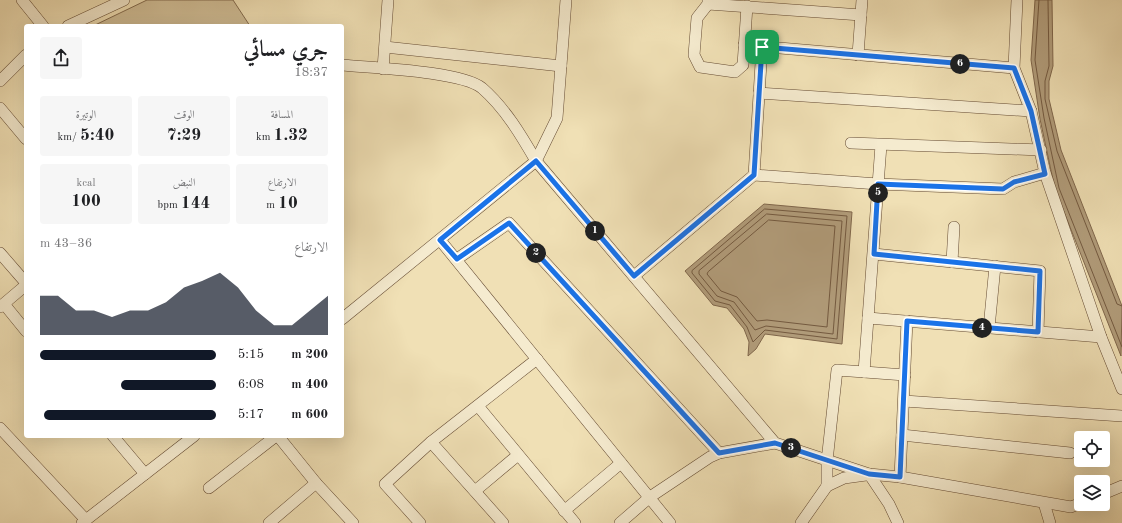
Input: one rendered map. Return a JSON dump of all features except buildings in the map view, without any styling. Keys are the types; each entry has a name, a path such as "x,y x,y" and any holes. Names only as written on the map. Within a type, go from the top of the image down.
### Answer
{"street":[{"path":"22,0 41,24"},
{"path":"72,24 124,0"},
{"path":"383,69 388,0"},
{"path":"344,317 536,161 557,118 566,0"},
{"path":"858,55 862,0"},
{"path":"1017,0 1014,68 1031,111 1041,150 1045,174 1101,337 1122,388"},
{"path":"746,6 743,65 735,72 700,67 694,55 697,18 708,2 746,6 777,4 861,15"},
{"path":"744,45 1014,68"},
{"path":"385,47 561,66"},
{"path":"754,175 762,47"},
{"path":"0,81 24,57"},
{"path":"344,65 449,75 481,87 514,124 536,161 775,443"},
{"path":"759,93 1031,111"},
{"path":"0,108 24,137"},
{"path":"851,143 1041,150"},
{"path":"864,372 881,145"},
{"path":"634,276 754,175 878,184 1003,189 1014,182 1045,174"},
{"path":"457,259 509,223 719,453"},
{"path":"952,262 954,227"},
{"path":"440,240 457,259 670,523"},
{"path":"0,253 24,282"},
{"path":"874,254 1040,271 1038,332"},
{"path":"989,328 995,266"},
{"path":"24,286 2,306 24,329"},
{"path":"868,318 1101,337"},
{"path":"900,477 907,321"},
{"path":"420,523 385,484 431,442 537,359"},
{"path":"827,486 827,460 837,370 905,375"},
{"path":"904,400 1122,416"},
{"path":"478,406 575,523"},
{"path":"0,428 84,521 191,438"},
{"path":"902,435 1070,453"},
{"path":"115,438 145,474"},
{"path":"209,488 274,438"},
{"path":"279,438 316,483 353,523"},
{"path":"431,442 503,523"},
{"path":"620,523 650,497 710,457 719,453 775,443 869,474 900,477 1044,503 1071,507 1074,506"},
{"path":"475,491 518,455"},
{"path":"564,511 621,463"},
{"path":"802,523 827,486 844,478 869,474"},
{"path":"869,474 889,504 898,523"},
{"path":"269,523 316,483"},
{"path":"1110,491 1122,486"},
{"path":"1044,503 1050,523"}],"shaded area":[{"path":"147,0 233,0 249,24 97,24"}],"water":[{"path":"1035,0 1052,0 1053,66 1049,81 1049,99 1061,150 1122,306 1121,356 1055,189 1040,119 1031,60"},
{"path":"764,204 852,212 842,344 765,334 756,349 748,356 749,342 744,329 727,308 713,305 685,271"}],"route":[{"path":"762,47 1014,68 1031,111 1041,150 1045,174 1014,182 1003,189 878,184 874,254 1040,271 1038,332 907,321 900,477 869,474 775,443 719,453 509,223 457,259 440,240 536,161 634,276 754,175 762,47"}]}
